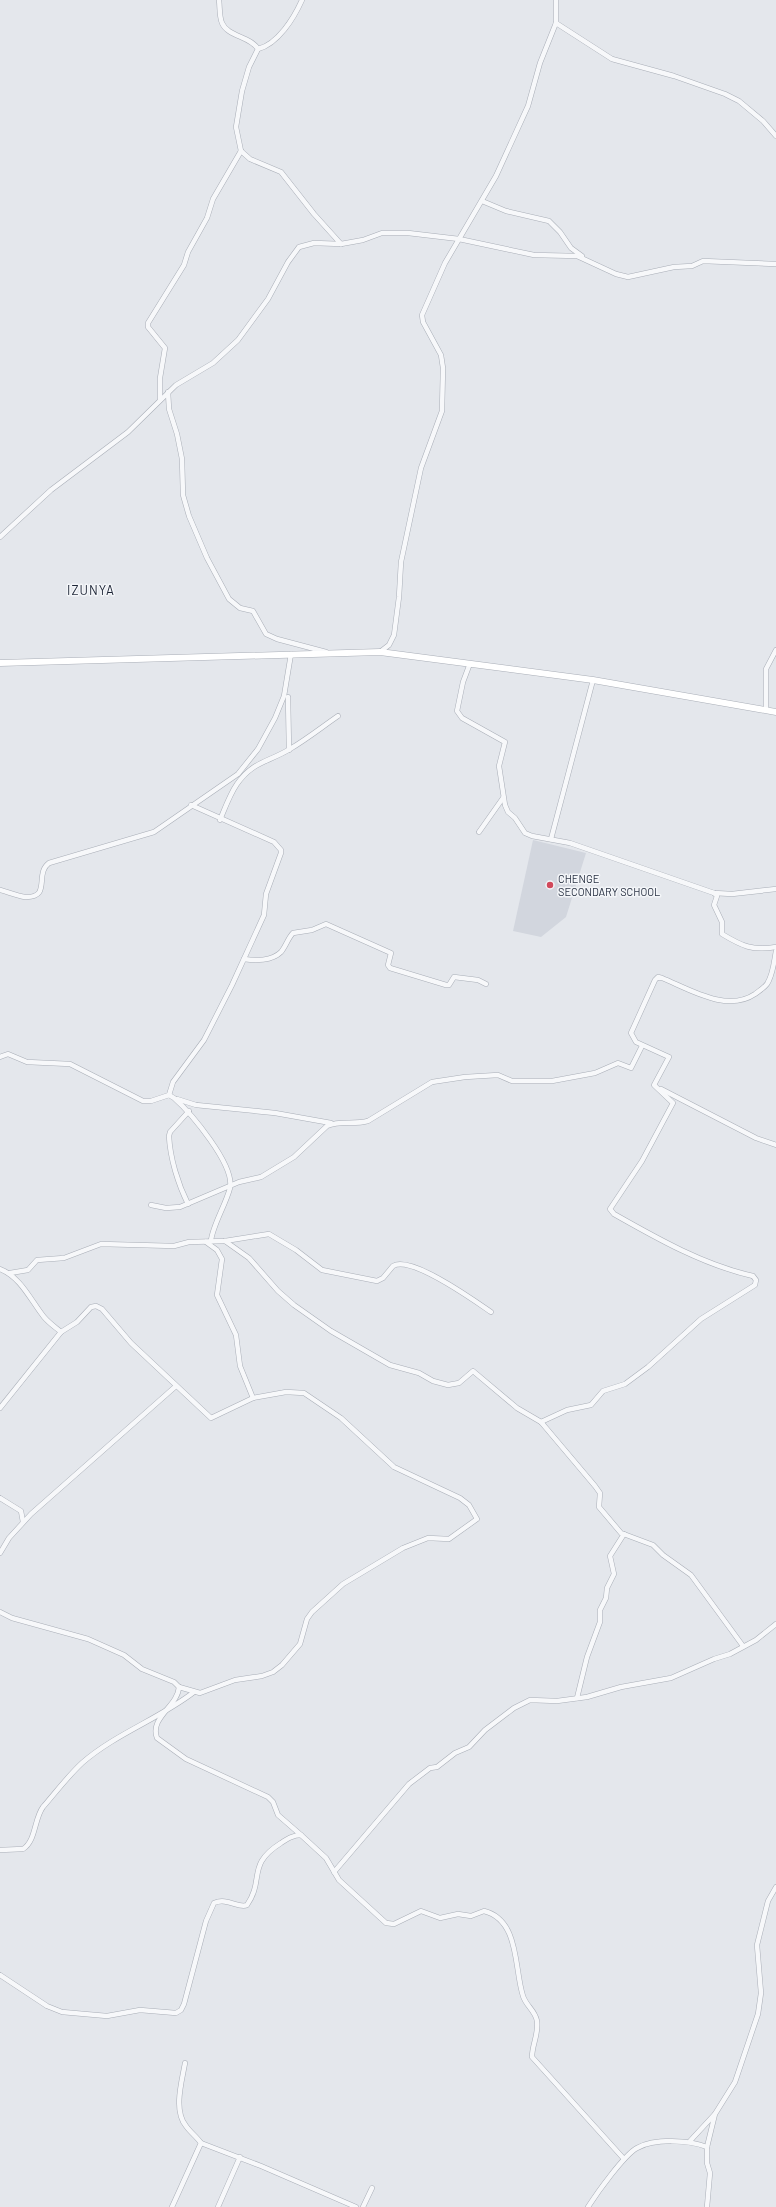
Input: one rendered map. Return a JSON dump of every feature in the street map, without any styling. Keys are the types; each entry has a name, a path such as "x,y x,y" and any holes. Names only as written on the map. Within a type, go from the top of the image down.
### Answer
{"street":[{"path":"219,0 222,22 227,29 255,45 258,49"},
{"path":"258,49 266,47 286,28 302,0"},
{"path":"380,652 389,645 394,635 399,597 401,562 421,468 442,411 444,368 441,355 423,322 422,315 445,263 496,176 528,106 540,63 556,23 556,0"},
{"path":"556,23 612,59 674,76 725,94 739,101 763,121 776,136"},
{"path":"258,49 246,76 238,113 236,127 241,151 250,159 281,172 318,219 341,244"},
{"path":"160,400 160,378 165,348 148,328 148,323 181,271 207,218 213,199 241,151"},
{"path":"482,201 506,211 549,221 560,232 571,248 585,259"},
{"path":"0,537 51,490 128,432 168,392 187,377 213,363 238,340 268,300 288,262 299,247 314,243 341,244 395,232 459,239 534,255 572,255 585,259 616,274 628,277 692,266 703,261 776,264"},
{"path":"168,392 169,409 177,434 182,459 182,483 185,504 207,558 229,599 240,608 254,611 266,634 277,639 333,654"},
{"path":"766,710 766,669 776,650"},
{"path":"0,663 380,652 403,654 469,666 593,680 776,712"},
{"path":"0,890 26,897 38,894 41,890 44,869 49,863 154,832 238,774 258,749 275,718 284,696 292,654"},
{"path":"469,666 463,682 457,711 462,718 505,742 499,766 503,797 508,812 515,818 525,833 532,836 570,843 714,893 732,894 776,890"},
{"path":"551,839 593,680"},
{"path":"288,697 289,750"},
{"path":"220,820 234,789 245,775 258,764 289,750 338,716"},
{"path":"479,832 503,797"},
{"path":"169,1095 173,1082 204,1040 244,959 264,915 266,894 281,850 274,842 220,820 191,805"},
{"path":"714,893 718,896 714,905 722,922 722,934 735,943 756,949 776,947"},
{"path":"244,959 255,960 275,955 280,952 293,933 312,930 326,924 391,953 388,965 390,968 446,985 450,984 454,977 478,980 486,984"},
{"path":"540,1422 567,1410 591,1405 603,1391 625,1384 648,1367 701,1319 755,1285 756,1280 753,1276 724,1268 658,1239 611,1211 612,1206 642,1161 672,1106 672,1101 656,1087 655,1081 669,1057 642,1046 633,1039 631,1033 650,990 658,977 714,998 734,1001 749,998 765,987 768,982 776,952"},
{"path":"174,1098 196,1105 268,1112 333,1123 359,1124 368,1121 421,1087 432,1082 451,1078 498,1075 512,1080 546,1081 595,1073 618,1063 631,1068 642,1046"},
{"path":"0,1057 10,1054 27,1062 70,1064 143,1101 152,1101 169,1095"},
{"path":"656,1087 756,1138 776,1145"},
{"path":"169,1095 189,1111 205,1131 227,1170 230,1186 209,1242"},
{"path":"188,1204 183,1194 174,1164 169,1136 170,1132 189,1111"},
{"path":"151,1205 171,1209 188,1204 246,1179 261,1177 294,1157 321,1130 333,1123"},
{"path":"10,1273 28,1270 37,1260 64,1258 101,1244 174,1246 191,1241 225,1241 269,1234 296,1250 322,1270 372,1282 381,1280 396,1264 403,1265 429,1274 491,1312"},
{"path":"225,1241 249,1258 290,1301 331,1331 366,1352 393,1367 419,1373 443,1385 453,1385 473,1371 517,1408 540,1422 600,1493 598,1507 615,1528 624,1534 653,1545 662,1556 691,1575 743,1646"},
{"path":"209,1242 222,1260 217,1295 236,1335 240,1366 252,1398"},
{"path":"0,1269 10,1273 46,1319 61,1332"},
{"path":"0,1408 61,1332 77,1322 91,1307 98,1306 131,1343 212,1419 252,1398 286,1392 304,1394 314,1398 350,1426 394,1467 460,1498 469,1505 477,1519 449,1539 428,1538 403,1548 343,1584 312,1612 307,1619 300,1644 282,1665 273,1672 262,1676 235,1680 200,1693 178,1687 174,1682 142,1669 124,1655 88,1639 12,1618 0,1612"},
{"path":"0,1553 2,1547 23,1522 176,1386"},
{"path":"0,1498 21,1510 23,1522"},
{"path":"577,1698 587,1657 600,1622 600,1610 614,1574 610,1556 624,1534"},
{"path":"334,1872 396,1796 423,1773 437,1767 455,1753 465,1749 496,1721 514,1708 530,1700 557,1701 577,1698 621,1687 671,1678 714,1659 730,1654 776,1624"},
{"path":"178,1687 178,1695 162,1714 155,1734 161,1742 201,1767 268,1797 273,1802 278,1815 326,1858 334,1872 383,1920 390,1924 421,1911 440,1918 458,1914 471,1916 484,1911 498,1918 505,1926 511,1940 523,1996 532,2008 537,2021 532,2057 624,2159"},
{"path":"0,1850 23,1849 26,1847 32,1835 40,1810 82,1763 105,1747 162,1714 194,1692"},
{"path":"0,1975 57,2011 107,2016 140,2010 172,2014 178,2012 184,2004 205,1927 214,1903 225,1901 242,1907 247,1905 254,1889 259,1866 263,1857 287,1840 301,1835"},
{"path":"690,2141 715,2114 735,2082 758,2014 761,1993 757,1945 770,1894 776,1887"},
{"path":"186,2063 180,2102 181,2114 185,2125 201,2143 240,2157 356,2207"},
{"path":"706,2207 710,2173 707,2163 707,2147 715,2114"},
{"path":"588,2207 624,2159 637,2148 645,2145 690,2141 707,2147"},
{"path":"172,2207 201,2143"},
{"path":"218,2207 240,2157"},
{"path":"363,2207 372,2188"}],"shaded area":[{"name":"CHENGE SECONDARY SCHOOL","path":"533,840 586,853 566,917 541,937 513,931"}],"place":[{"name":"CHENGE SECONDARY SCHOOL","path":"550,885"}],"district":[{"name":"IZUNYA","path":"91,590"}]}
